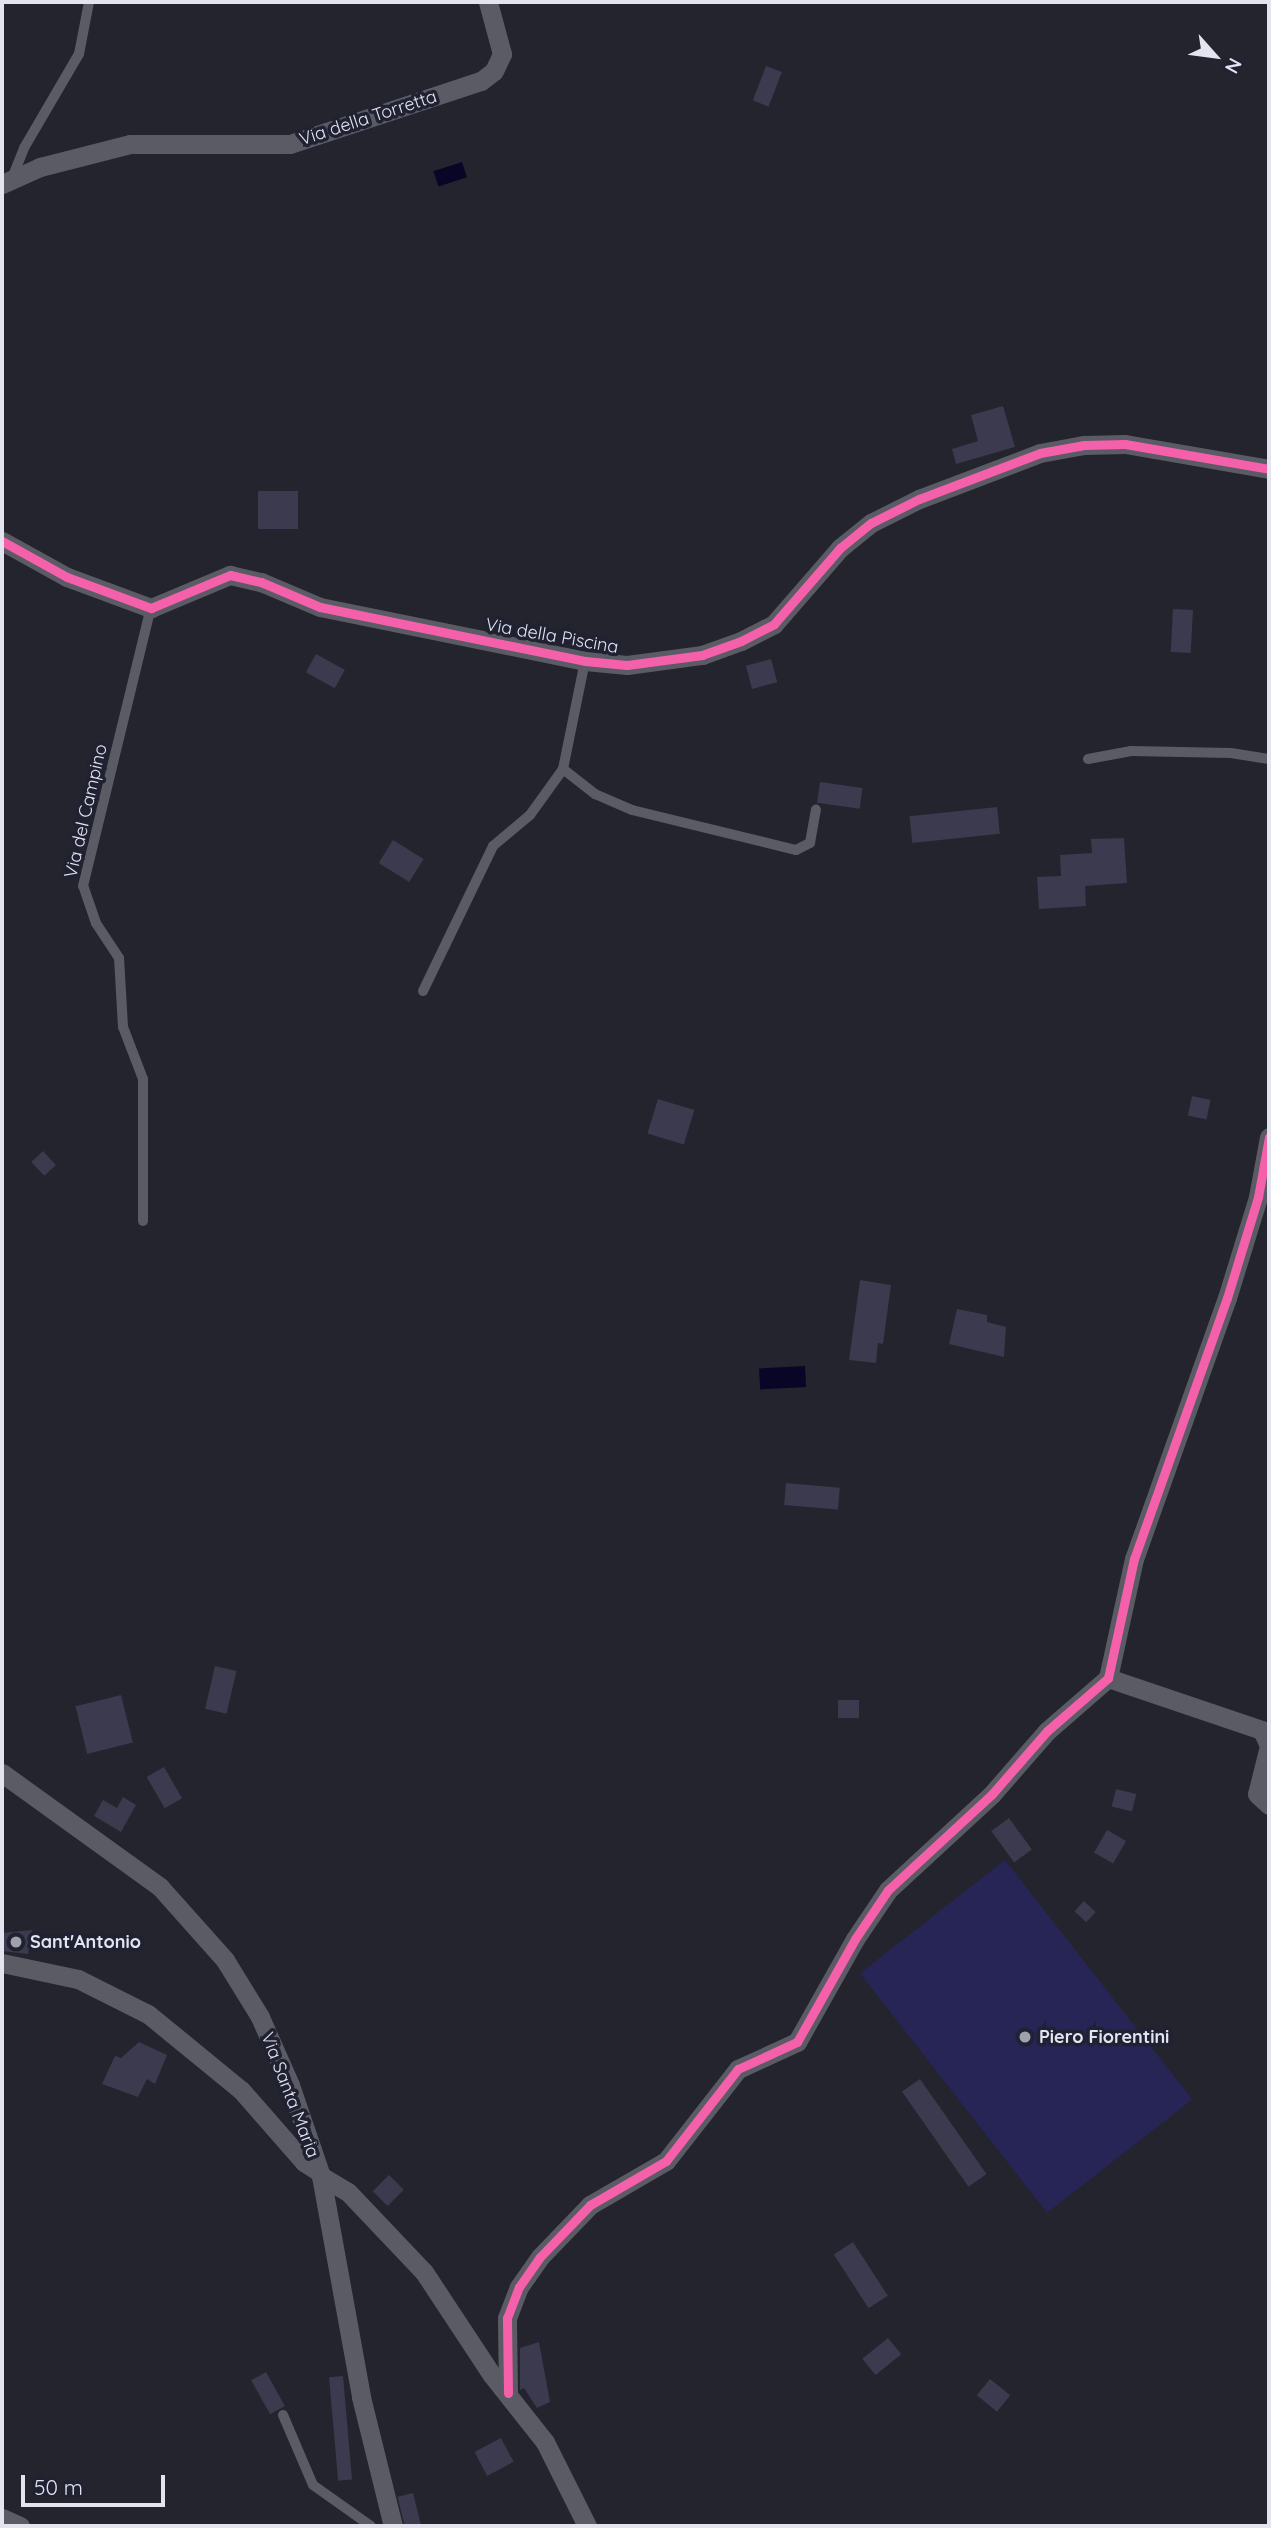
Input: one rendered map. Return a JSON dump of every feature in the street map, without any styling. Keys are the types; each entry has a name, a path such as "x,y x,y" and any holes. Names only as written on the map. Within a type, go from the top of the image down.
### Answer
{"street":[{"name":"Via della Torretta","path":"7,181 85,154 143,142 290,144 481,81 494,71 502,54 488,2"},
{"name":"Via della Piscina","path":"151,608 230,575 261,582 320,607 585,661 628,665 702,655 741,641 774,624 839,548 870,523 919,499 1040,453 1084,444 1125,444 1269,469"},
{"path":"2,541 68,577 151,608"},
{"path":"508,2393 507,2318 519,2287 540,2257 590,2206 666,2161 738,2069 797,2042 855,1939 888,1890 985,1802 1047,1731 1108,1678 1138,1546 1227,1298 1258,1197 1269,1137"},
{"path":"1108,1678 1249,1723 1268,1737 1269,1746 1257,1794 1269,1805"},
{"name":"Via Santa Maria","path":"2,1773 149,1877 225,1960 270,2040 319,2173 361,2398 393,2526"},
{"path":"2,1963 78,1979 148,2014 241,2090 304,2162 348,2192 424,2272 555,2459 587,2526"},
{"path":"2,2518 20,2526"}],"lane":[{"path":"7,181 79,54 89,2"},
{"name":"Via del Campino","path":"143,1221 143,1079 123,1027 119,958 96,923 83,886 151,608"},
{"path":"423,991 493,846 530,815 563,769 585,661"},
{"path":"1088,759 1143,751 1231,753 1269,760"},
{"path":"563,769 595,794 632,810 796,850 810,843 816,810"},
{"path":"284,2415 313,2485 372,2526"}],"shaded area":[{"path":"462,162 467,177 438,186 433,171"},
{"path":"805,1366 806,1387 760,1389 759,1368"},
{"name":"Piero Fiorentini","path":"1005,1860 1192,2100 1047,2213 860,1973"}],"building":[{"path":"766,66 782,72 769,107 753,101"},
{"path":"1003,406 1015,447 956,464 952,449 978,441 971,415"},
{"path":"258,491 298,491 298,529 258,529"},
{"path":"1173,609 1193,610 1191,653 1171,652"},
{"path":"316,654 345,670 335,688 306,672"},
{"path":"771,659 777,682 752,689 746,666"},
{"path":"820,782 863,788 860,809 817,803"},
{"path":"997,807 1000,834 912,843 909,816"},
{"path":"1124,838 1127,883 1085,886 1086,906 1039,909 1037,877 1061,876 1060,855 1092,853 1091,839"},
{"path":"393,840 424,859 409,882 379,863"},
{"path":"1192,1096 1211,1100 1206,1120 1188,1116"},
{"path":"658,1099 694,1110 684,1145 647,1133"},
{"path":"43,1151 56,1165 44,1176 31,1162"},
{"path":"860,1280 891,1285 883,1344 878,1343 876,1363 849,1360"},
{"path":"957,1309 987,1315 987,1322 1006,1327 1004,1357 949,1344"},
{"path":"786,1483 840,1488 838,1510 784,1505"},
{"path":"215,1666 236,1671 227,1714 205,1709"},
{"path":"121,1695 133,1743 87,1754 75,1706"},
{"path":"838,1700 859,1700 859,1718 838,1718"},
{"path":"164,1767 182,1798 165,1808 147,1777"},
{"path":"1116,1789 1136,1794 1132,1812 1112,1806"},
{"path":"123,1797 136,1805 121,1832 94,1816 103,1800 117,1808"},
{"path":"1009,1818 1032,1850 1014,1862 991,1831"},
{"path":"1107,1830 1126,1841 1113,1864 1094,1853"},
{"path":"1084,1901 1096,1912 1086,1922 1074,1911"},
{"name":"Sant'Antonio","path":"32,1930 28,1954 2,1951 2,1933"},
{"path":"139,2042 167,2055 155,2084 147,2079 138,2097 102,2084 115,2056 121,2058"},
{"path":"920,2079 987,2174 969,2187 902,2092"},
{"path":"389,2175 404,2190 388,2206 373,2191"},
{"path":"853,2242 888,2296 869,2308 834,2255"},
{"path":"888,2338 901,2354 876,2375 862,2359"},
{"path":"539,2342 550,2402 537,2408 524,2388 520,2390 520,2348"},
{"path":"266,2372 285,2406 270,2414 251,2380"},
{"path":"343,2376 352,2480 338,2481 329,2377"},
{"path":"990,2379 1010,2395 997,2412 977,2395"},
{"path":"501,2438 514,2462 487,2476 475,2452"},
{"path":"413,2493 421,2526 405,2526 397,2497"}],"cycle path":[{"path":"2,541 67,577 151,608 230,575 261,582 320,607 585,661 627,665 702,655 741,641 774,624 840,548 871,523 919,499 1040,453 1084,445 1125,444 1269,469"},
{"path":"508,2393 507,2318 519,2287 540,2257 590,2205 666,2161 738,2069 797,2042 855,1939 888,1890 992,1794 1047,1731 1108,1678 1134,1559 1227,1298 1258,1197 1269,1137"}],"place":[{"name":"Sant'Antonio","path":"16,1942"},
{"name":"Piero Fiorentini","path":"1025,2037"}]}
